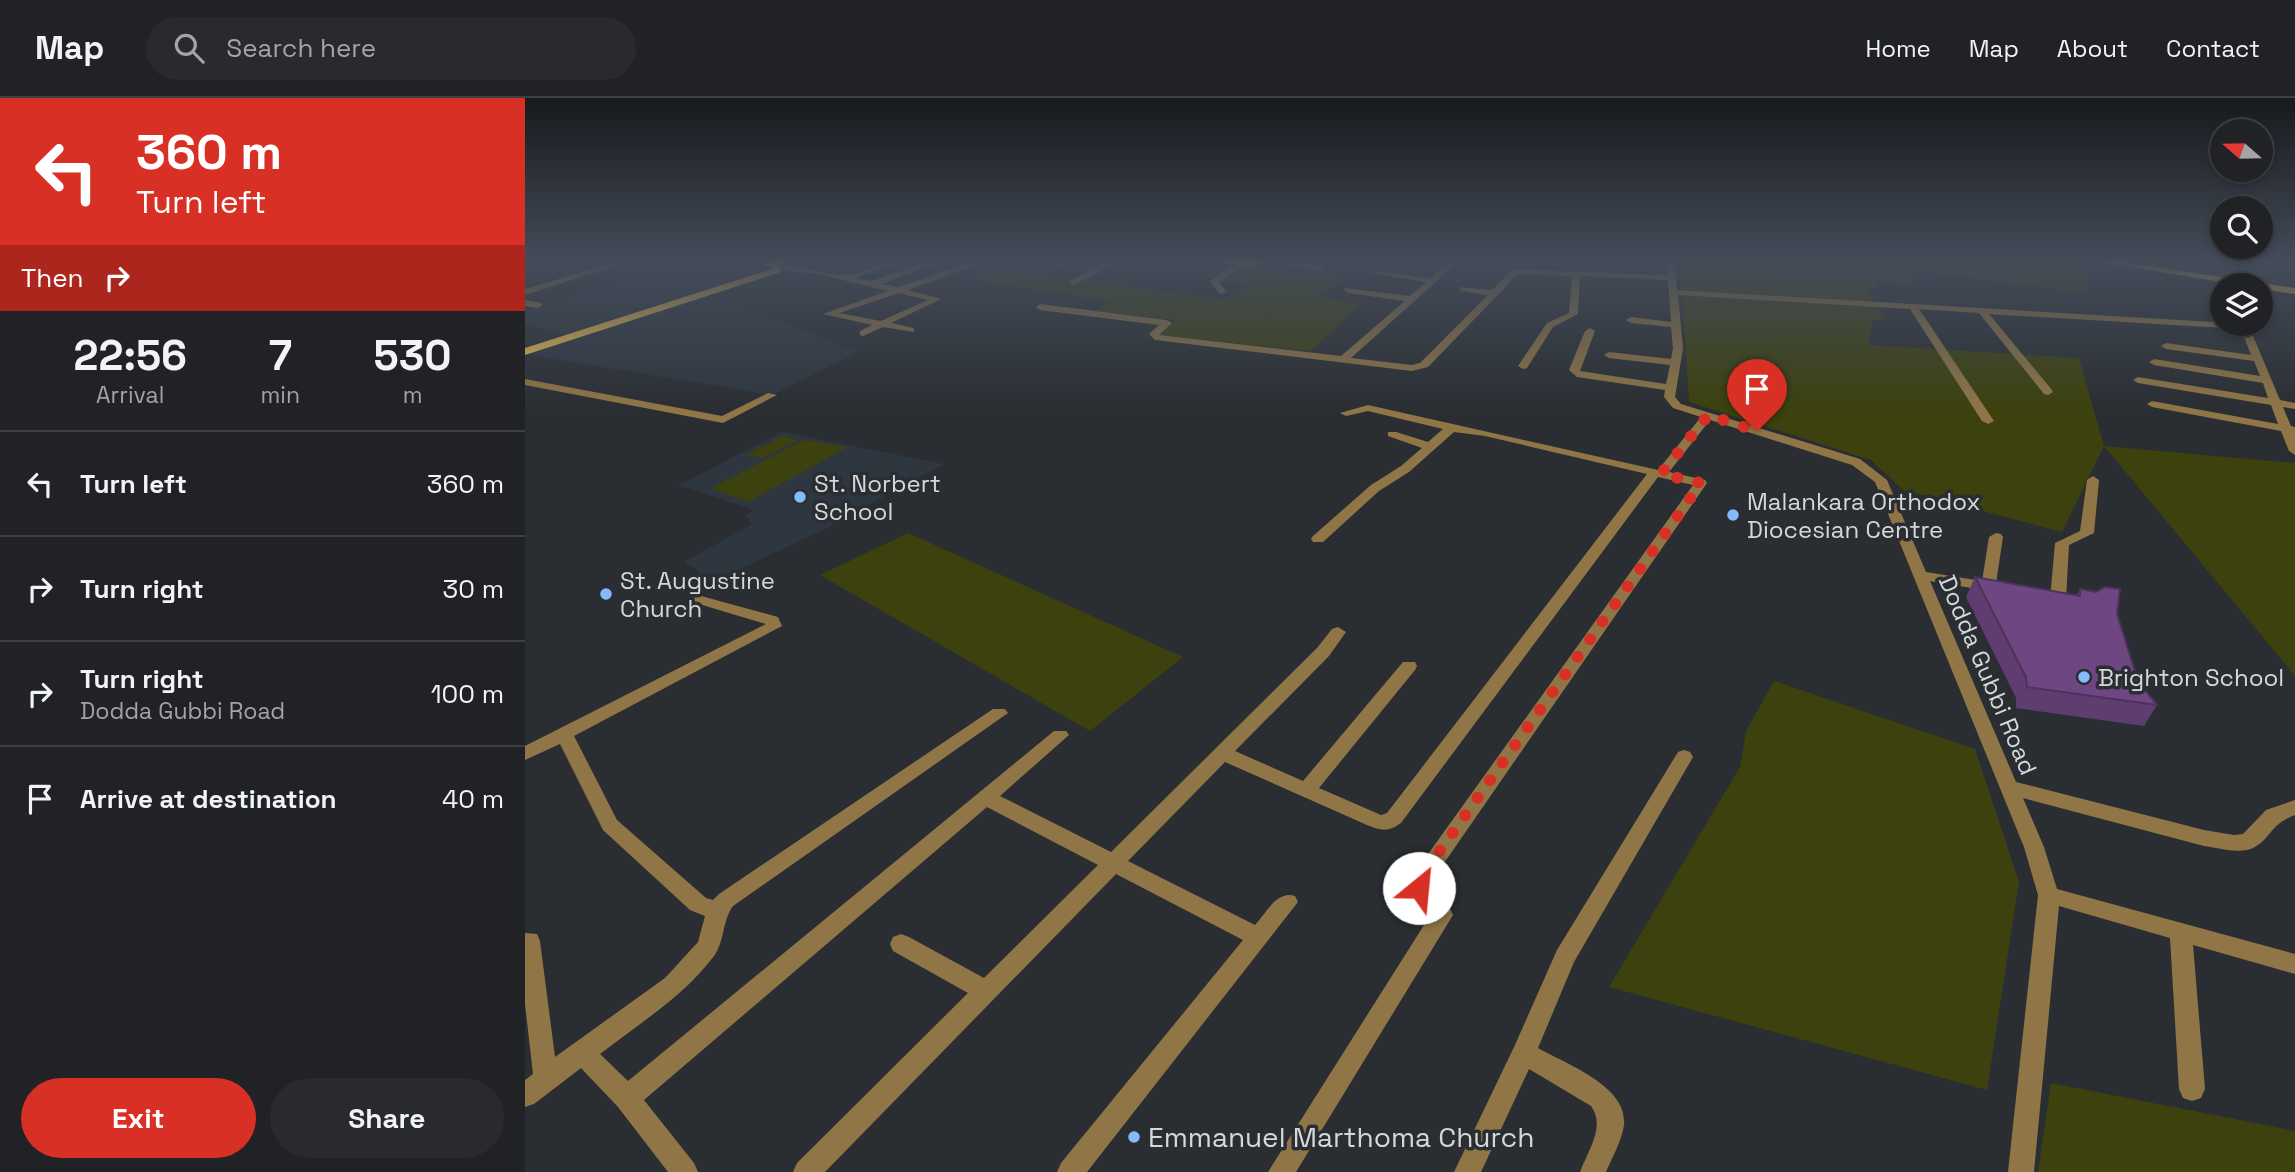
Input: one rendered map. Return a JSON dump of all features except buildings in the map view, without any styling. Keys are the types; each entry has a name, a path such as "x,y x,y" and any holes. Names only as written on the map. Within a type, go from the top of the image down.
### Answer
{"main road":[{"path":"525,352 654,310"}],"street":[{"path":"839,310 828,314 911,330"},
{"path":"863,333 913,310"},
{"path":"1065,310 1167,323 1154,334 1155,337 1419,367 1477,310"},
{"path":"1343,359 1398,310"},
{"path":"1523,366 1550,326 1573,314 1573,310"},
{"path":"1590,331 1574,370 1577,374 1671,388 1678,348 1675,310"},
{"path":"1915,310 1988,422"},
{"path":"1967,310 2210,323"},
{"path":"1982,311 2048,392"},
{"path":"1631,320 1676,325"},
{"path":"2249,336 2277,404 2291,429 2295,451"},
{"path":"2166,346 2259,359"},
{"path":"1609,355 1675,363"},
{"path":"2154,362 2268,381"},
{"path":"2138,380 2295,407"},
{"path":"525,382 723,420 772,395"},
{"name":"Dodda Gubbi Road","path":"1671,388 1669,397 1677,406 1856,462 1881,480 2009,787 2049,895 2021,1172"},
{"path":"2153,404 2291,429"},
{"path":"1281,1172 1442,915 1437,904 1421,894 1420,881 1423,875 1701,483 1368,408 1346,414"},
{"path":"1223,754 1385,824 1394,818 1658,474 1708,415"},
{"path":"1318,539 1375,488 1405,469 1451,428"},
{"path":"1392,434 1429,446"},
{"path":"2059,599 2062,543 2087,533 2093,480"},
{"path":"1920,575 1995,588 1996,537"},
{"path":"525,754 774,626 773,620 694,598"},
{"path":"806,1172 1223,754 1323,652 1338,632"},
{"path":"1306,790 1409,666"},
{"path":"525,1095 673,985 709,947 716,911 726,900 999,713"},
{"path":"564,734 610,825 698,904 716,911"},
{"path":"627,1098 1060,735"},
{"path":"1467,1172 1524,1053 1565,957 1684,757"},
{"path":"2009,787 2204,838 2234,843 2249,841 2273,815 2295,807"},
{"path":"986,798 1258,937"},
{"path":"2049,895 2295,964"},
{"path":"1070,1172 1287,902"},
{"path":"2181,932 2192,1089"},
{"path":"530,941 546,1080"},
{"path":"901,944 986,991"},
{"path":"583,1053 627,1098 685,1172"},
{"path":"1524,1053 1600,1097 1610,1110 1611,1126 1593,1172"}],"shaded area":[{"path":"648,310 566,336 525,323 525,311"},
{"path":"661,310 754,310 858,352 772,395 525,354"},
{"name":"St. Norbert School","path":"782,432 944,464 819,532 700,588 699,571 684,562 752,524 745,516 754,510 679,485"}],"green space":[{"path":"1354,310 1311,351 1159,335 1175,320 1095,311"},
{"path":"1683,310 1879,310 1885,320 1872,320 1868,345 2079,358 2104,446 2062,532 1903,490 1871,460 1689,402"},
{"path":"782,436 799,440 763,458 746,455"},
{"path":"804,440 848,447 748,502 711,488"},
{"path":"2104,446 2295,463 2295,676"},
{"path":"908,533 1183,657 1090,731 820,575"},
{"path":"1774,681 1975,749 2019,882 1987,1090 1609,987 1740,767 1746,731"},
{"path":"2051,1083 2295,1131 2295,1172 2038,1172"}],"place":[{"name":"St. Norbert School","path":"800,497"},
{"name":"Malankara Orthodox Diocesian Centre","path":"1733,515"},
{"name":"St. Augustine Church","path":"606,594"},
{"name":"Brighton School","path":"2084,677"},
{"name":"Emmanuel Marthoma Church","path":"1134,1137"}],"route":[{"path":"1419,888 1427,869 1701,483 1661,474 1708,415 1757,431"}]}
